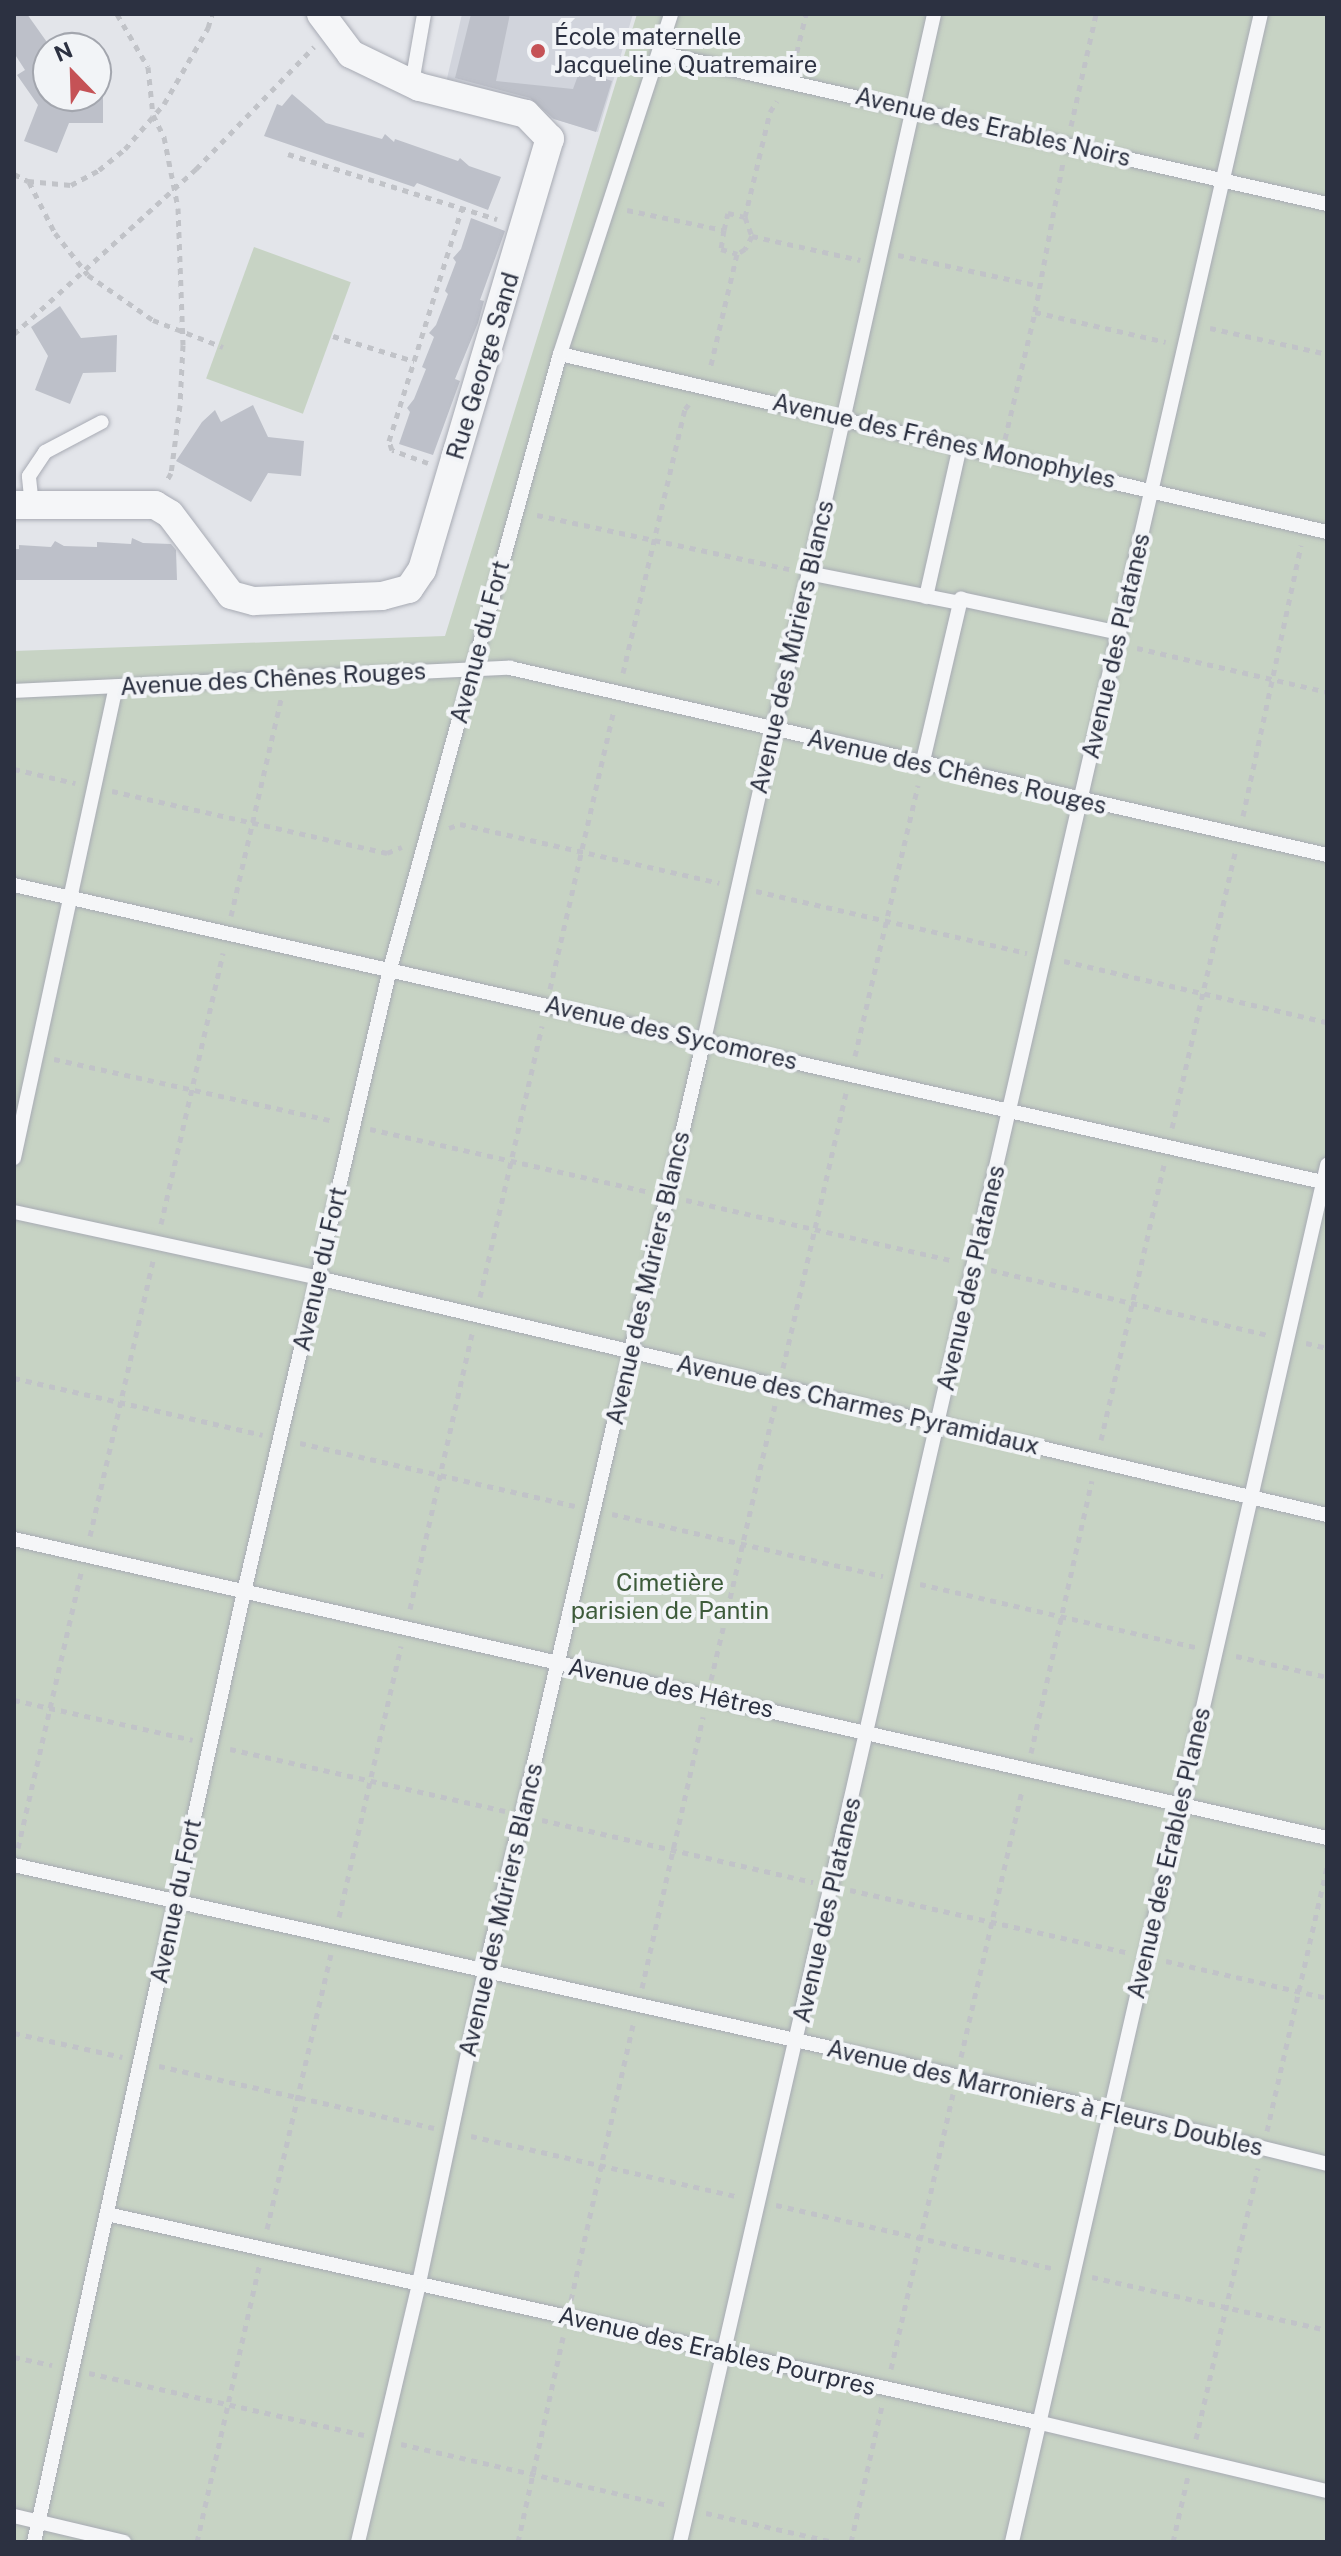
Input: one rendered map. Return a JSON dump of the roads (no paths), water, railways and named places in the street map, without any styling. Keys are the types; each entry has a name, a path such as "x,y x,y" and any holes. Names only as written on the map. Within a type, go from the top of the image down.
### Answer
{"street":[{"path":"326,21 351,54 412,83"},
{"name":"Rue George Sand","path":"23,506 155,505 170,514 231,595 268,600 382,596 409,589 422,570 550,139 526,114 412,83"}],"lane":[{"path":"412,83 424,14"},
{"name":"Avenue du Fort","path":"34,2542 244,1592 390,969 560,354 671,14"},
{"name":"Avenue des Mûriers Blancs","path":"358,2542 419,2283 485,1972 704,1040 771,730 845,420 934,14"},
{"name":"Avenue des Platanes","path":"680,2542 1261,14"},
{"name":"Avenue des Erables Noirs","path":"660,53 1327,204"},
{"name":"Avenue des Frênes Monophyles","path":"560,354 1327,532"},
{"path":"23,506 29,476 45,452 102,422"},
{"path":"926,597 960,446"},
{"path":"808,573 960,603"},
{"path":"922,765 961,599 1118,638"},
{"name":"Avenue des Chênes Rouges","path":"14,691 510,668 922,765 1327,855"},
{"path":"14,1158 116,687"},
{"name":"Avenue des Sycomores","path":"14,885 228,931 1325,1182"},
{"name":"Avenue des Erables Planes","path":"1012,2542 1112,2111 1178,1805 1252,1499 1327,1165"},
{"name":"Avenue des Charmes Pyramidaux","path":"14,1212 318,1278 1327,1515"},
{"name":"Avenue des Hêtres","path":"14,1539 1327,1838"},
{"name":"Avenue des Marroniers à Fleurs Doubles","path":"14,1866 1112,2111 1327,2164"},
{"name":"Avenue des Erables Pourpres","path":"107,2214 1041,2423 1327,2491"},
{"path":"14,2516 124,2542"}],"place":[{"name":"École maternelle Jacqueline Quatremaire","path":"538,51"}],"park label":[{"name":"Cimetière parisien de Pantin","path":"670,1597"}]}
